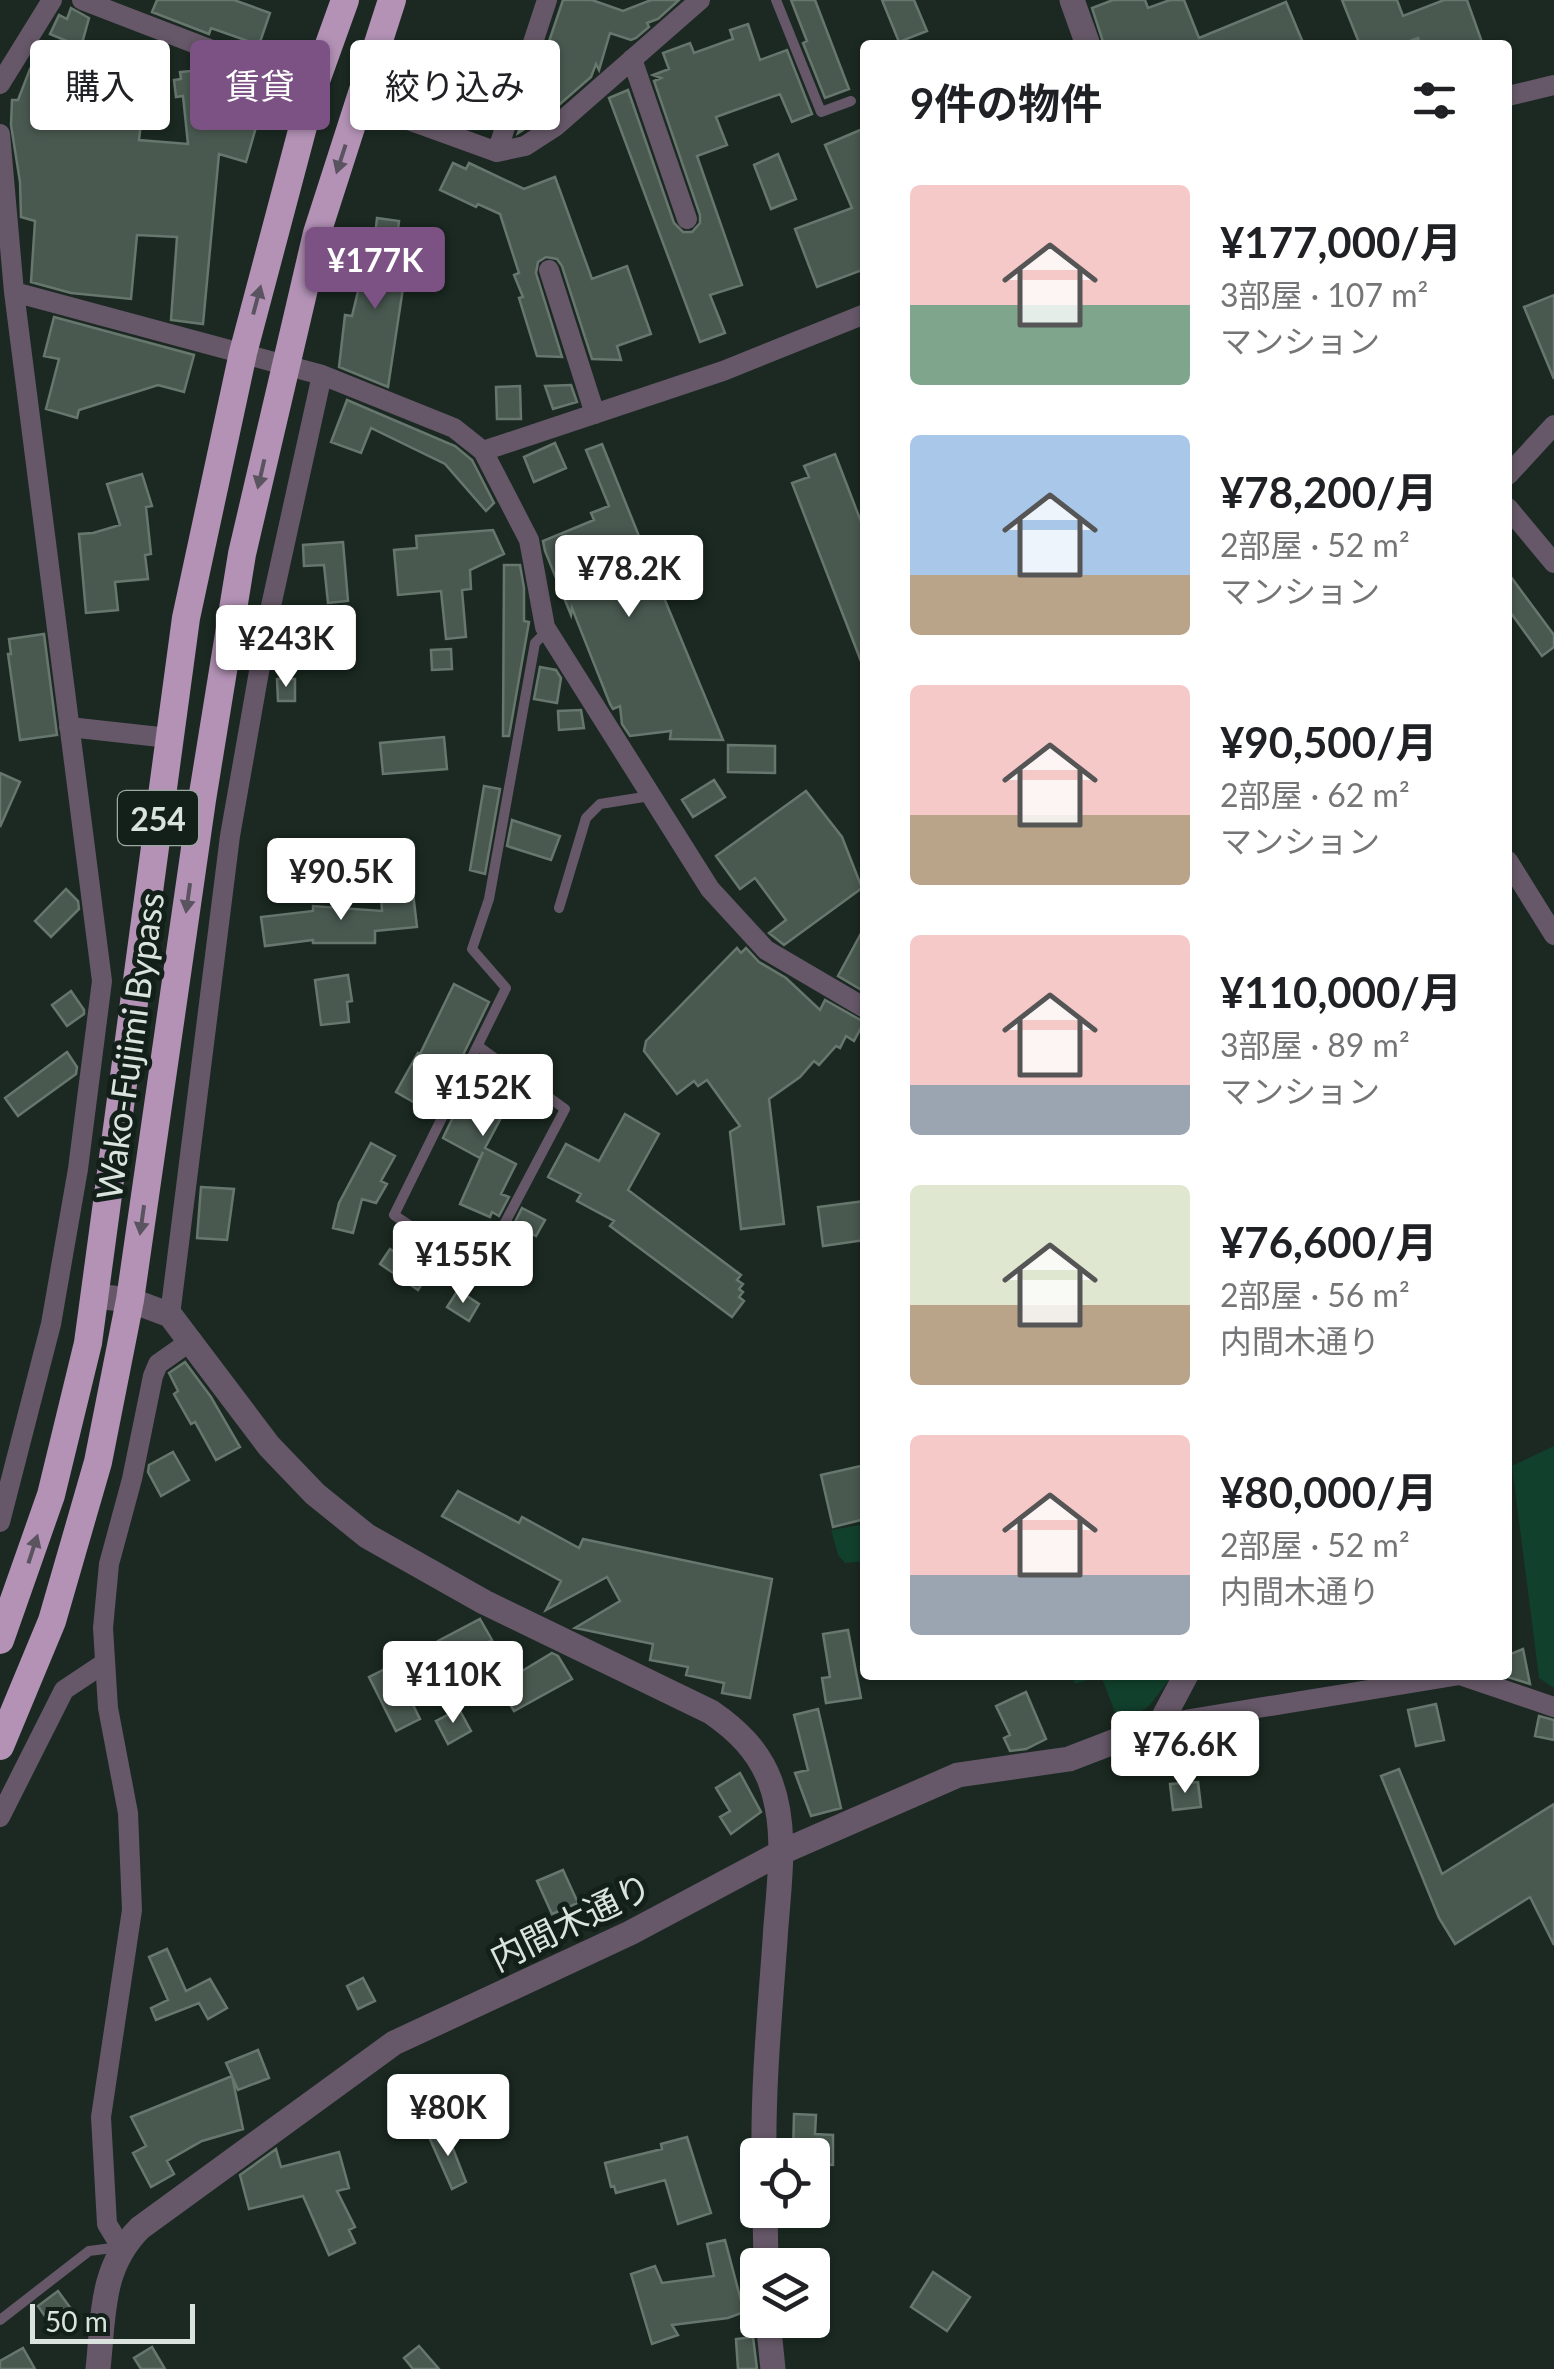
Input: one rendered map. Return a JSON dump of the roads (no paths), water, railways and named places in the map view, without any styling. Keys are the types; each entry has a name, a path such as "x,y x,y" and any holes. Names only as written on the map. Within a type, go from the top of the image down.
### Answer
{"highway":[{"name":"Wako-Fujimi Bypass","path":"330,41 344,0"},
{"name":"Wako-Fujimi Bypass","path":"379,40 392,0"},
{"name":"Wako-Fujimi Bypass","path":"0,1640 59,1465 88,1343 186,618 243,353 302,130"},
{"name":"Wako-Fujimi Bypass","path":"0,1746 40,1652 72,1558 98,1462 130,1300 239,573 317,234 350,130"}],"street":[{"path":"0,84 52,0"},
{"path":"82,0 190,42"},
{"path":"497,152 547,0"},
{"path":"436,130 497,152 526,146 556,126 700,0"},
{"path":"1072,0 1086,40"},
{"path":"632,59 688,219"},
{"path":"1512,95 1554,85"},
{"path":"0,134 14,292 101,954 101,1004 52,1324 0,1522"},
{"path":"549,270 594,414"},
{"path":"14,292 322,375 454,428 483,451 530,540 548,630 710,889 766,950 860,1005"},
{"path":"483,451 724,372 860,316"},
{"path":"170,1314 230,836 269,615 322,375"},
{"path":"1512,470 1554,424"},
{"path":"1512,513 1554,563"},
{"path":"69,727 169,738"},
{"path":"1512,868 1554,935"},
{"path":"95,1296 130,1300 170,1314 269,1446 315,1494 367,1536 484,1602 696,1704 736,1730 752,1748 770,1782 779,1814 782,1852 764,2138"},
{"path":"98,2369 109,2271 121,2246 107,2224 101,2118 132,1910 128,1814 103,1664 109,1564 132,1479 153,1376 158,1364 192,1340"},
{"path":"0,1817 64,1690 103,1664"},
{"path":"1160,1724 1183,1680"},
{"path":"1160,1724 1429,1680"},
{"path":"1475,1680 1554,1707"},
{"name":"内間木通り","path":"121,2246 140,2228 394,2043 630,1934 782,1852 958,1775 1069,1759 1160,1724"},
{"path":"770,2338 773,2369"}],"lane":[{"path":"776,0 821,112 851,100"},
{"path":"478,1046 566,1109 479,1272 394,1215 506,988 472,950 489,899 535,642 548,630"},
{"path":"559,908 586,818 600,804 651,796"},
{"path":"0,2320 89,2251 121,2246"}]}
